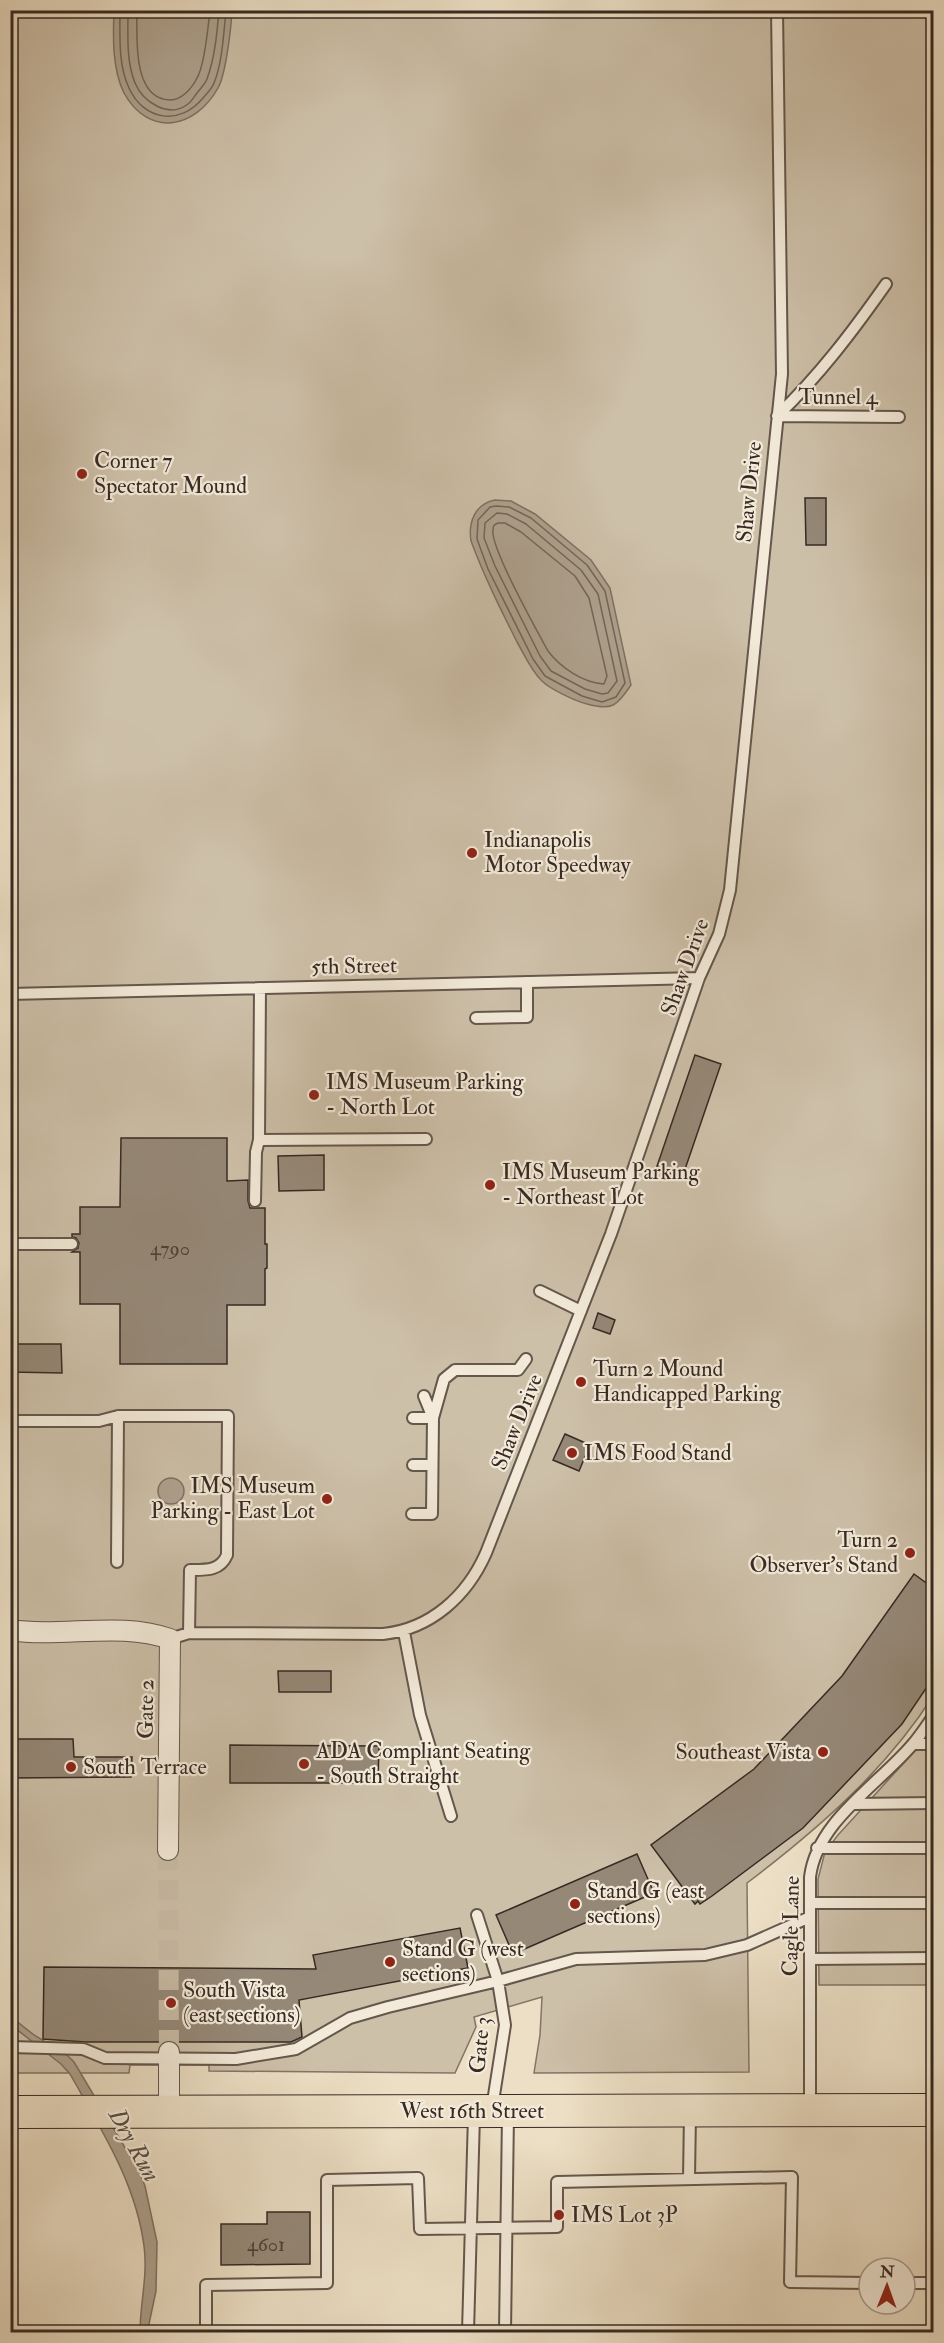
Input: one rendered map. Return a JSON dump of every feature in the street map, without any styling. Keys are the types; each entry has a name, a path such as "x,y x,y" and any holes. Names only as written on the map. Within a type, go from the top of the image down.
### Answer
{"main road":[{"name":"West 16th Street","path":"10,2112 933,2110"}],"street":[{"path":"10,1630 151,1632 180,1636"},
{"name":"Gate 2","path":"168,1850 180,1636"},
{"path":"169,2056 169,2112"}],"lane":[{"name":"Shaw Drive","path":"180,1636 404,1632 442,1611 468,1583 482,1562 620,1212 699,978 719,934 728,901 782,374 777,10"},
{"path":"777,416 801,393 847,340 886,284"},
{"name":"Tunnel 4","path":"777,416 899,417"},
{"name":"5th Street","path":"10,994 699,978"},
{"path":"476,1018 527,1017 527,982"},
{"path":"255,1202 256,1152 259,1140 260,988"},
{"path":"259,1140 426,1139"},
{"path":"10,1244 72,1244"},
{"path":"540,1291 581,1311"},
{"path":"412,1514 432,1514 433,1418 444,1379 455,1370 477,1365 518,1370 526,1359"},
{"path":"424,1396 433,1418"},
{"path":"117,1562 118,1416"},
{"path":"10,1420 99,1421 118,1416 228,1416 227,1555 223,1564 211,1569 190,1570 180,1636"},
{"path":"413,1418 433,1418"},
{"path":"413,1465 432,1465"},
{"path":"404,1632 420,1715 451,1816"},
{"name":"Cagle Lane","path":"810,2110 810,1903 811,1869 817,1848 854,1804 913,1744 933,1715"},
{"path":"913,1744 933,1744"},
{"path":"854,1804 933,1803"},
{"path":"817,1848 933,1848"},
{"path":"810,1903 933,1903"},
{"name":"Gate 3","path":"477,1915 498,1982 505,2025 491,2112"},
{"path":"10,2048 83,2049 105,2058 169,2056 236,2059 296,2049 350,2018 498,1982 576,1959 705,1955 747,1945 810,1917"},
{"path":"810,1959 933,1958"},
{"path":"689,2179 690,2111"},
{"path":"468,2332 471,2229 491,2112"},
{"path":"491,2112 506,2229 505,2332"},
{"path":"206,2332 206,2285 327,2283 327,2180 418,2178 420,2229 506,2229 557,2227 557,2182 792,2177 790,2282 857,2283"},
{"path":"917,2283 933,2283"}],"shaded area":[{"name":"Indianapolis Motor Speedway","path":"10,11 933,11 933,1696 894,1749 872,1774 799,1842 747,1883 749,2072 534,2073 540,2035 542,1997 474,2017 476,2027 455,2073 209,2071 209,2065 130,2065 129,2073 11,2073"},
{"path":"933,1731 934,1972 930,1973 930,1985 819,1985 818,1879 825,1852"}],"water":[{"path":"114,11 232,11 228,51 221,81 208,102 185,119 172,123 159,122 146,117 134,107 124,93 117,74"},
{"path":"495,500 511,501 535,514 591,560 610,588 631,685 622,698 613,705 595,706 551,688 534,672 528,662 481,567 471,541 474,515 482,505"},
{"path":"171,1478 180,1482 184,1491 180,1500 171,1504 162,1500 158,1491 162,1482"},
{"name":"Dry Run","path":"10,2016 74,2062 139,2171 145,2186 157,2242 156,2291 149,2324 151,2332 140,2332 145,2268 144,2246 133,2200 116,2157 70,2074 61,2064 11,2025"}],"building":[{"path":"805,498 826,498 826,545 806,545"},
{"path":"695,1055 721,1064 682,1178 656,1169"},
{"path":"121,1138 227,1138 227,1181 248,1180 250,1208 265,1208 267,1268 265,1269 265,1305 227,1305 227,1364 120,1364 120,1304 80,1304 80,1252 72,1252 78,1248 79,1243 76,1238 72,1237 72,1234 80,1234 80,1207 120,1207"},
{"path":"324,1155 324,1190 279,1191 278,1156"},
{"path":"598,1313 615,1320 610,1334 593,1328"},
{"path":"10,1344 61,1344 62,1373 10,1372"},
{"name":"IMS Food Stand","path":"565,1434 590,1445 579,1471 553,1460"},
{"name":"Southeast Vista","path":"914,1574 933,1588 933,1678 902,1724 803,1828 712,1896 700,1904 698,1901 695,1904 651,1845 754,1769 842,1676"},
{"path":"278,1671 331,1671 331,1692 279,1692"},
{"name":"South Terrace","path":"16,1739 73,1739 74,1757 132,1757 131,1777 10,1778 10,1747 16,1747"},
{"name":"ADA Compliant Seating - South Straight","path":"230,1745 379,1746 378,1783 230,1783"},
{"name":"Stand G (east sections)","path":"637,1854 654,1893 513,1954 496,1915"},
{"name":"South Vista (east sections)","path":"460,1928 468,1968 299,2000 302,2037 291,2042 176,2042 170,2040 162,2042 85,2042 43,2039 44,1967 316,1969 313,1955"},
{"path":"267,2212 310,2212 310,2264 221,2265 221,2224 267,2224"}],"tunnel":[{"path":"168,1850 169,2052"}],"place":[{"name":"Corner 7 Spectator Mound","path":"82,474"},
{"name":"Indianapolis Motor Speedway","path":"472,853"},
{"name":"IMS Museum Parking - North Lot","path":"314,1095"},
{"name":"IMS Museum Parking - Northeast Lot","path":"490,1185"},
{"name":"Turn 2 Mound Handicapped Parking","path":"581,1382"},
{"name":"IMS Food Stand","path":"572,1453"},
{"name":"IMS Museum Parking - East Lot","path":"327,1499"},
{"name":"Turn 2 Observer's Stand","path":"910,1553"},
{"name":"Southeast Vista","path":"823,1752"},
{"name":"ADA Compliant Seating - South Straight","path":"304,1764"},
{"name":"South Terrace","path":"71,1767"},
{"name":"Stand G (east sections)","path":"575,1904"},
{"name":"Stand G (west sections)","path":"390,1962"},
{"name":"South Vista (east sections)","path":"171,2003"},
{"name":"IMS Lot 3P","path":"559,2215"}]}
